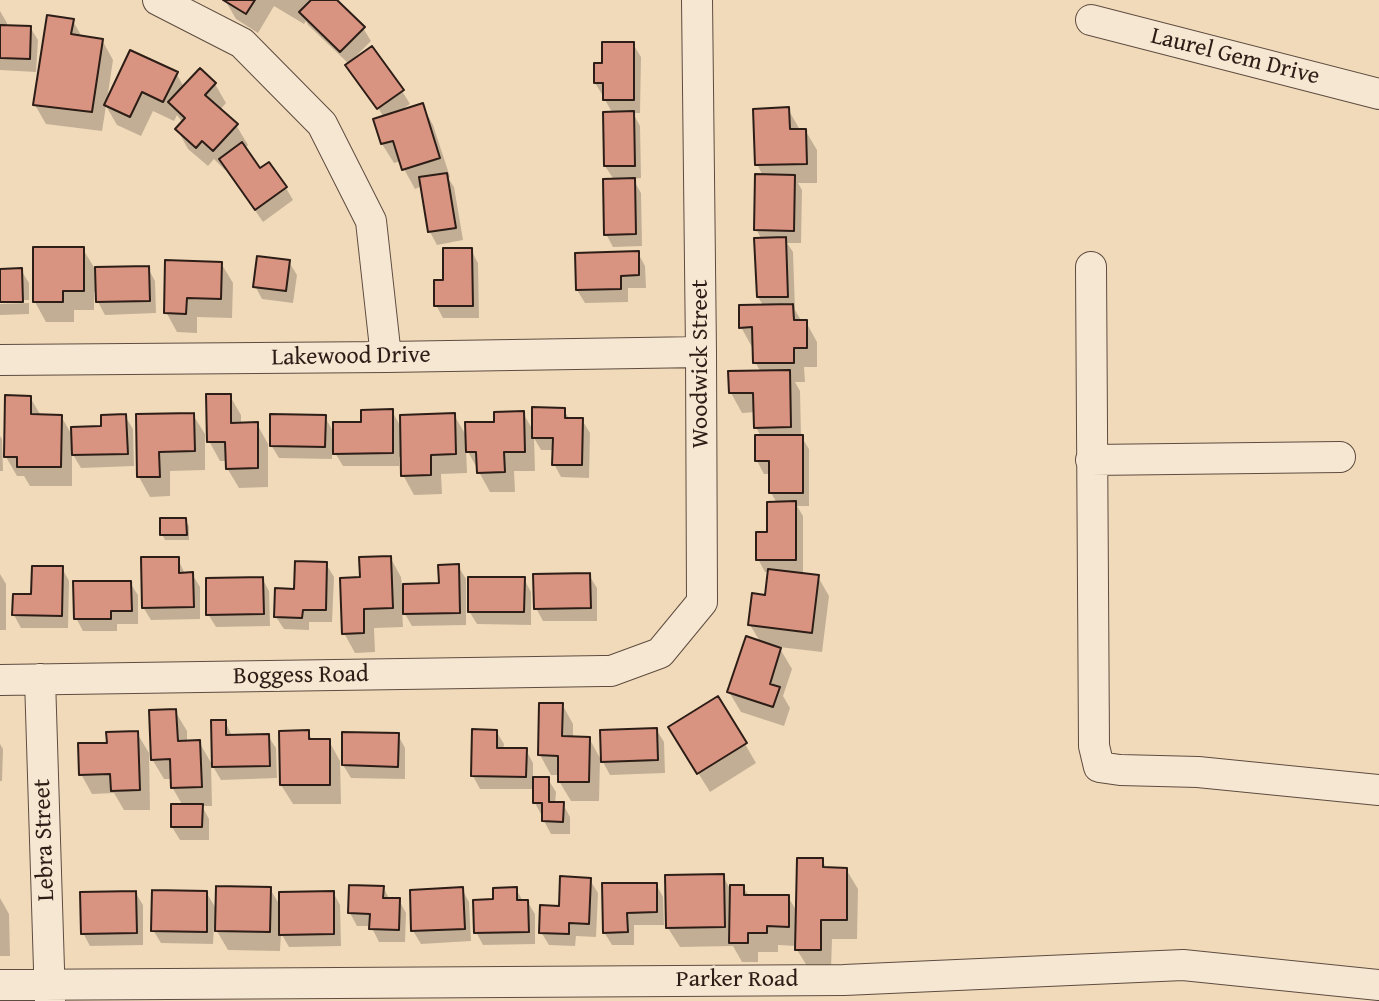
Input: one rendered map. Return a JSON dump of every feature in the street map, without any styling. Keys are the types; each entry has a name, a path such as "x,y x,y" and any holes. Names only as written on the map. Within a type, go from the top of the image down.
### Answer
{"street":[{"path":"158,0 242,43 322,124 371,221 386,357"},
{"name":"Woodwick Street","path":"603,671 611,671 660,653 702,602 697,0"},
{"name":"Laurel Gem Drive","path":"1091,20 1379,94"},
{"path":"1091,267 1094,746 1098,767 1198,772 1379,790"},
{"name":"Lakewood Drive","path":"0,360 701,352"},
{"path":"1091,460 1340,457"},
{"name":"Boggess Road","path":"0,680 603,671"},
{"name":"Lebra Street","path":"40,680 50,993"},
{"name":"Parker Road","path":"0,985 50,993 451,992 844,980 1183,965 1379,985"}],"building":[{"path":"223,0 255,0 246,14"},
{"path":"311,0 337,0 365,27 340,52 299,12"},
{"path":"47,15 74,19 71,34 103,39 92,112 33,105"},
{"path":"0,25 31,26 30,59 0,58"},
{"path":"602,42 634,42 634,100 603,100 603,83 594,83 594,63 602,63"},
{"path":"372,46 404,90 377,109 345,65"},
{"path":"130,50 178,72 163,102 142,92 130,117 104,105"},
{"path":"200,68 216,83 205,95 238,124 213,151 202,141 196,148 175,129 185,118 168,102"},
{"path":"423,103 440,158 402,170 393,141 381,144 373,119"},
{"path":"789,107 790,129 806,129 807,164 755,165 753,109"},
{"path":"634,111 635,166 604,166 603,112"},
{"path":"242,142 260,168 269,162 287,187 255,210 219,159"},
{"path":"447,173 456,228 428,232 419,177"},
{"path":"755,174 795,175 794,231 754,230"},
{"path":"635,178 636,234 604,235 603,179"},
{"path":"786,237 788,297 757,297 754,238"},
{"path":"33,247 84,247 84,291 63,291 63,302 33,302"},
{"path":"443,248 472,248 473,306 434,306 434,280 443,280"},
{"path":"639,251 639,275 621,276 621,289 576,290 575,253"},
{"path":"257,256 290,260 286,291 253,287"},
{"path":"165,260 222,262 221,299 187,298 186,314 164,313"},
{"path":"149,266 150,301 96,302 95,267"},
{"path":"22,268 23,302 0,302 0,269"},
{"path":"793,304 794,320 807,320 807,348 794,348 794,363 753,363 752,327 739,328 739,305"},
{"path":"790,370 791,427 754,428 753,393 729,393 728,371"},
{"path":"206,394 231,394 231,423 258,422 258,468 226,469 225,442 207,442"},
{"path":"5,395 31,396 31,414 62,415 61,467 17,467 17,457 4,457"},
{"path":"532,407 565,408 565,418 583,418 582,465 552,465 553,438 532,438"},
{"path":"393,409 393,453 333,454 333,422 361,422 361,410"},
{"path":"524,411 525,452 504,452 505,472 477,473 476,452 466,452 465,422 494,422 494,412"},
{"path":"194,413 195,451 159,452 160,477 137,477 136,414"},
{"path":"455,413 456,454 431,455 431,475 401,476 400,415"},
{"path":"126,414 128,454 72,455 71,427 101,426 101,415"},
{"path":"270,414 326,415 325,447 270,446"},
{"path":"755,435 803,435 803,493 769,493 769,461 755,461"},
{"path":"796,501 796,560 756,560 756,532 767,532 767,502"},
{"path":"160,518 186,518 187,535 160,535"},
{"path":"391,556 393,608 364,609 364,633 342,634 340,578 360,577 359,557"},
{"path":"141,557 179,557 179,573 193,572 194,607 142,608"},
{"path":"295,561 327,562 326,610 303,610 302,618 274,617 275,588 294,589"},
{"path":"459,564 460,613 403,614 403,584 439,583 438,565"},
{"path":"32,566 63,566 62,616 12,615 13,594 31,594"},
{"path":"768,569 819,575 812,633 748,625 752,593 765,595"},
{"path":"590,573 591,608 534,609 533,574"},
{"path":"263,577 264,614 206,615 206,578"},
{"path":"468,577 525,577 524,612 468,612"},
{"path":"73,581 131,581 132,611 111,611 111,619 74,619"},
{"path":"746,636 781,648 770,684 780,687 773,707 727,692"},
{"path":"718,696 747,743 697,774 668,727"},
{"path":"539,703 563,703 562,736 590,737 589,782 558,782 558,756 538,755"},
{"path":"176,709 178,741 200,740 202,787 171,788 170,759 151,760 149,710"},
{"path":"211,720 226,720 226,735 269,734 270,766 212,767"},
{"path":"657,728 658,760 601,762 600,730"},
{"path":"472,729 497,730 497,748 527,748 526,777 471,776"},
{"path":"309,730 309,739 330,739 330,785 280,785 279,731"},
{"path":"138,731 140,790 111,791 110,774 79,775 78,743 107,743 106,732"},
{"path":"342,732 399,733 398,767 342,765"},
{"path":"533,777 549,777 549,802 564,802 563,822 542,821 542,803 533,803"},
{"path":"171,804 203,804 202,827 171,827"},
{"path":"797,858 823,858 823,867 847,868 847,920 821,920 821,950 795,950"},
{"path":"724,874 725,927 666,928 665,875"},
{"path":"560,876 591,878 589,924 569,923 569,934 539,933 540,905 559,906"},
{"path":"602,883 657,883 657,912 627,913 628,932 603,933"},
{"path":"349,885 384,886 383,898 400,898 399,930 369,929 370,914 348,913"},
{"path":"730,885 744,885 744,895 789,895 789,927 767,926 767,933 748,933 748,943 729,943"},
{"path":"216,886 271,887 270,932 215,931"},
{"path":"463,887 465,929 411,931 410,890"},
{"path":"517,887 517,900 528,900 529,932 474,933 473,900 493,899 493,888"},
{"path":"152,890 207,891 207,932 151,931"},
{"path":"136,891 137,933 81,934 80,892"},
{"path":"334,891 334,934 279,935 279,892"}]}
